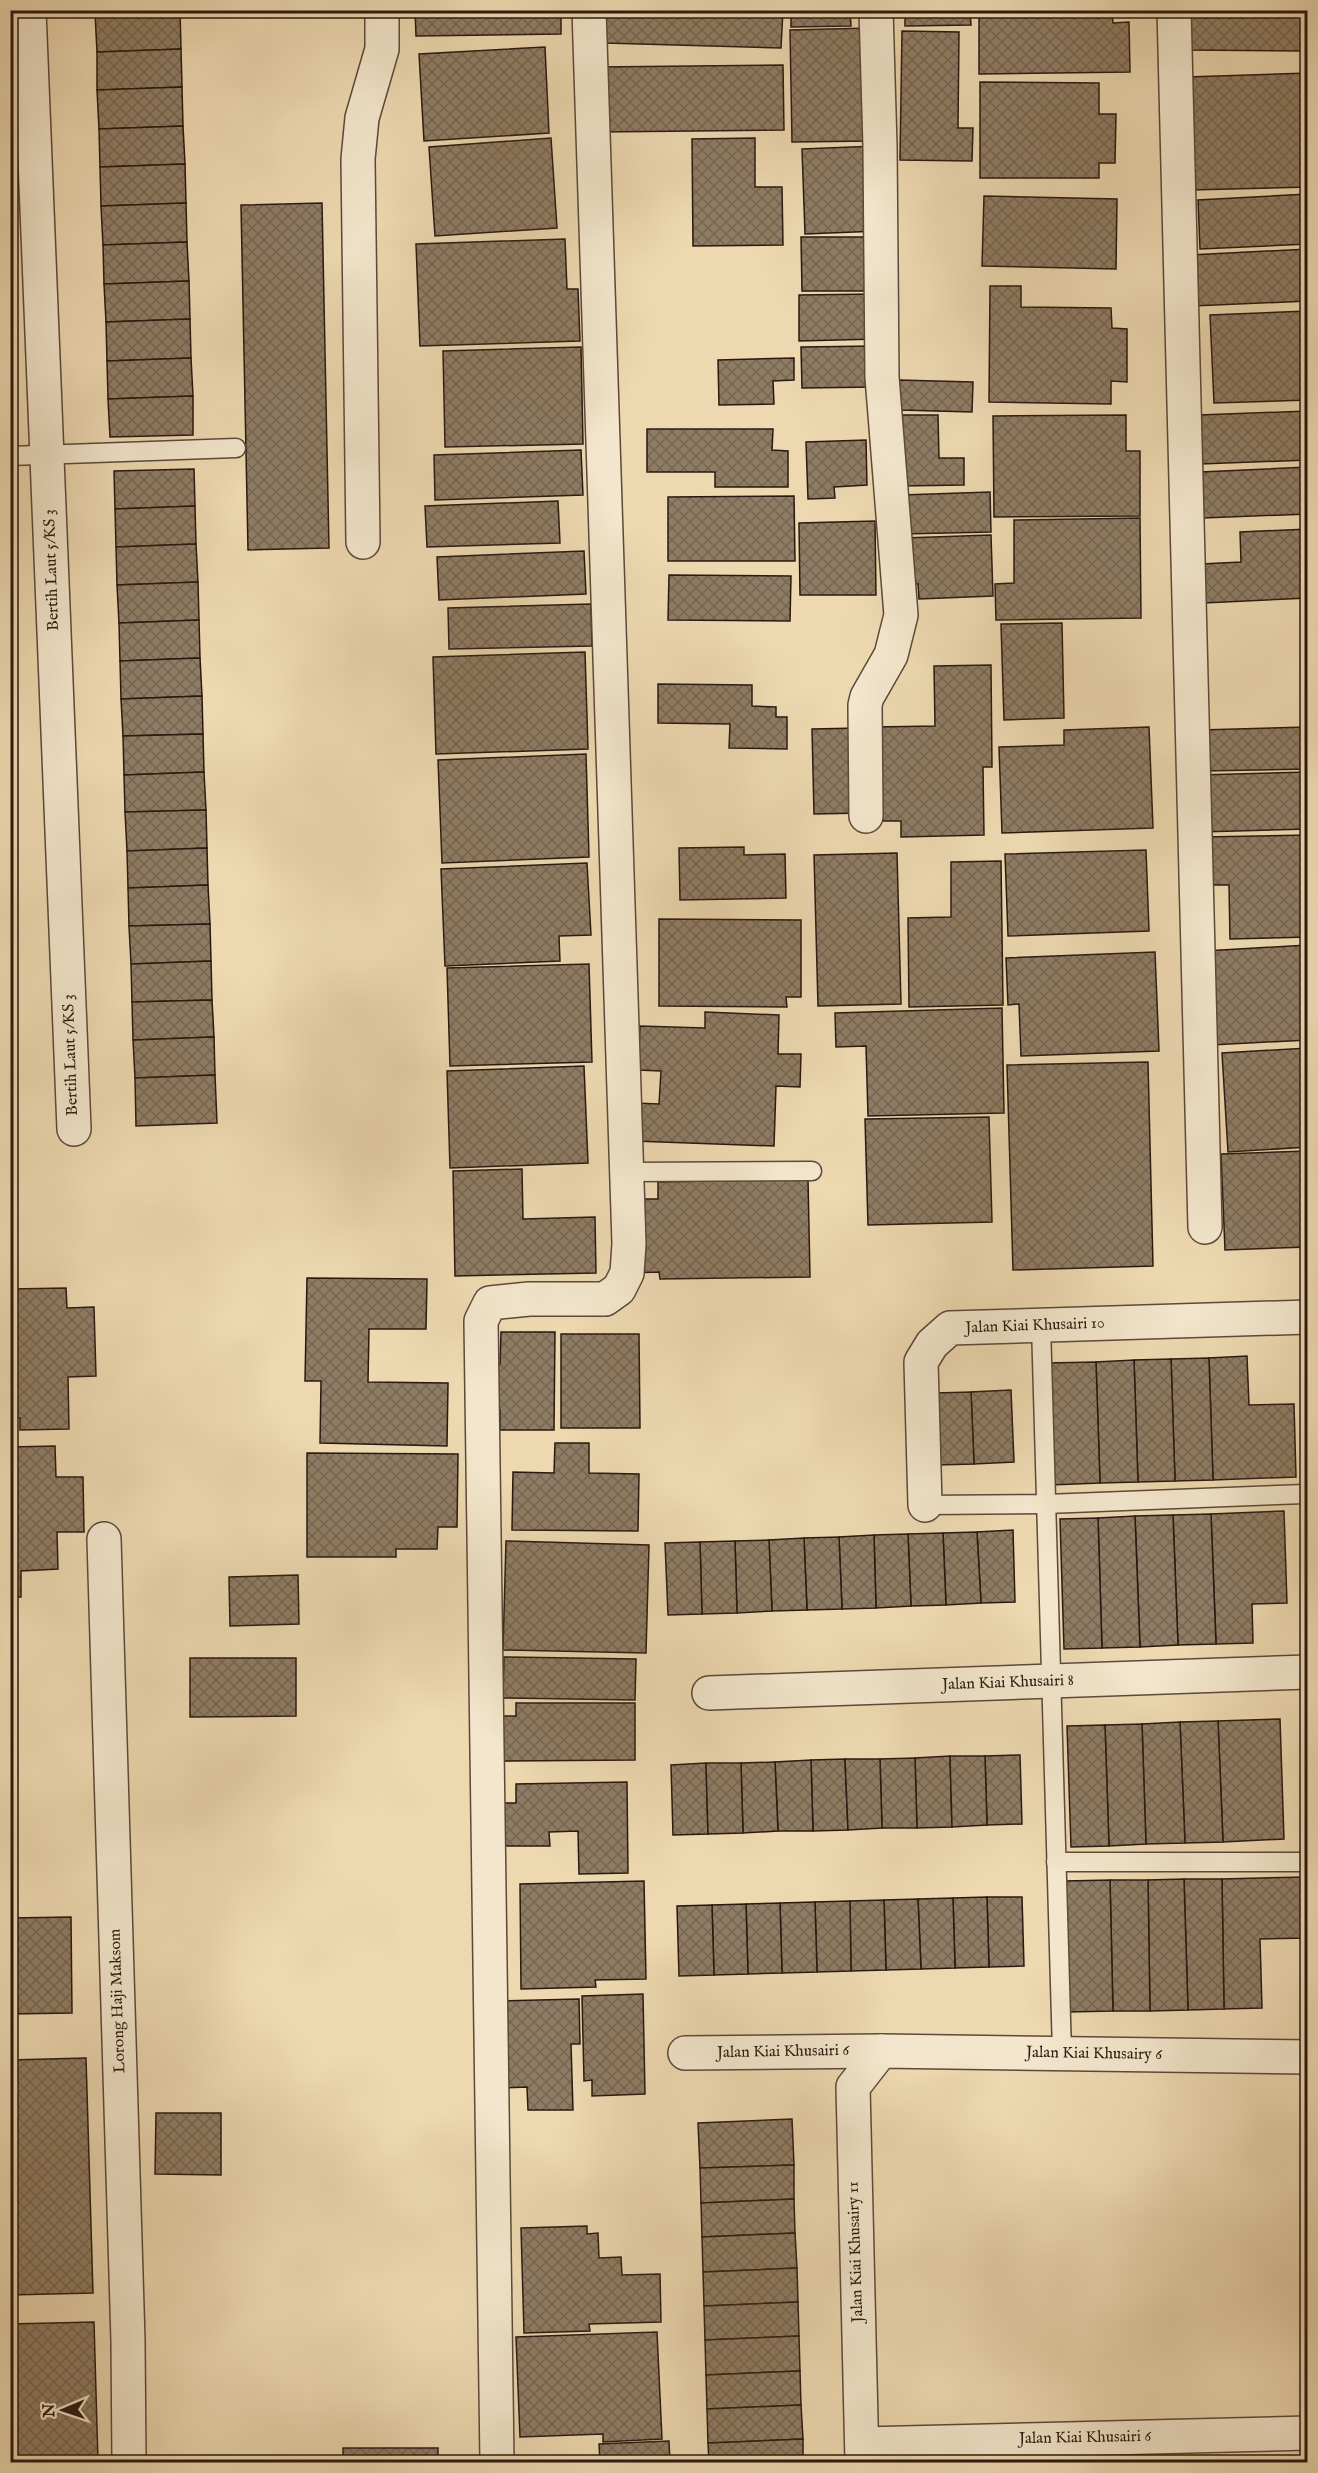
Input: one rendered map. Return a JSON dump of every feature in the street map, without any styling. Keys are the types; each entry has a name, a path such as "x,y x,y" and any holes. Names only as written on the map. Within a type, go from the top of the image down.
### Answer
{"street":[{"name":"Bertih Laut 5/KS 3","path":"28,10 74,1129"},
{"path":"363,542 357,169 363,118 382,50 382,10"},
{"path":"497,2463 482,1321 490,1303 529,1299 605,1299 619,1289 627,1273 629,1244 589,10"},
{"path":"866,816 867,697 891,655 901,615 882,377 876,10"},
{"path":"1174,10 1205,1227"},
{"name":"Jalan Kiai Khusairi 10","path":"925,1505 921,1362 932,1344 950,1328 1308,1317"},
{"name":"Lorong Haji Maksom","path":"104,1539 128,2341 129,2463"},
{"name":"Jalan Kiai Khusairi 8","path":"709,1693 1308,1672"},
{"name":"Jalan Kiai Khusairy 6","path":"880,2051 1308,2057"},
{"name":"Jalan Kiai Khusairi 6","path":"685,2053 880,2051"},
{"name":"Jalan Kiai Khusairy 11","path":"862,2453 853,2087 880,2051"},
{"name":"Jalan Kiai Khusairi 6","path":"862,2453 1049,2451 1308,2433"}],"lane":[{"path":"10,456 236,448"},
{"path":"627,1172 812,1171"},
{"path":"1041,1325 1062,2054"},
{"path":"925,1505 1046,1504 1305,1494"},
{"path":"1056,1862 1308,1862"}],"building":[{"path":"95,10 160,10 95,13"},
{"path":"180,10 181,49 97,52 95,13"},
{"path":"415,10 561,10 561,34 416,36"},
{"path":"606,10 783,10 781,48 605,43"},
{"path":"791,10 850,10 851,26 791,27"},
{"path":"905,10 970,10 971,25 905,26"},
{"path":"979,10 1112,10 1113,23 1129,22 1130,72 979,74"},
{"path":"1189,10 1308,10 1308,51 1188,50"},
{"path":"870,28 872,141 792,142 790,30"},
{"path":"902,31 959,32 958,128 973,128 972,161 900,160"},
{"path":"545,47 549,133 424,141 419,54"},
{"path":"181,49 182,87 97,90 97,52"},
{"path":"783,65 784,130 599,132 598,67"},
{"path":"1308,73 1308,187 1190,190 1187,77"},
{"path":"980,82 1099,83 1099,114 1116,114 1115,163 1099,163 1099,178 980,178"},
{"path":"182,87 183,126 99,129 97,90"},
{"path":"183,126 185,164 100,167 99,129"},
{"path":"551,138 557,228 435,236 429,147"},
{"path":"755,138 755,187 782,187 783,245 693,246 692,139"},
{"path":"876,146 879,231 805,234 802,149"},
{"path":"185,164 186,203 101,206 100,167"},
{"path":"1308,194 1308,244 1200,249 1198,200"},
{"path":"984,196 1117,199 1116,269 982,266"},
{"path":"186,203 187,242 103,245 101,206"},
{"path":"322,203 329,548 248,550 241,205"},
{"path":"801,237 876,237 876,291 802,291"},
{"path":"565,239 567,289 578,289 580,341 420,346 416,244"},
{"path":"187,242 189,281 104,284 103,245"},
{"path":"1308,249 1308,301 1193,306 1190,255"},
{"path":"189,281 190,319 106,322 104,284"},
{"path":"990,286 1021,286 1021,307 1111,308 1112,328 1127,329 1127,382 1111,381 1111,404 989,402"},
{"path":"877,294 877,339 799,341 799,295"},
{"path":"1308,311 1308,400 1214,403 1210,315"},
{"path":"190,319 191,358 107,361 106,322"},
{"path":"875,346 876,387 802,388 801,347"},
{"path":"581,347 583,444 445,447 443,351"},
{"path":"191,358 193,396 108,399 107,361"},
{"path":"794,358 794,380 773,381 774,404 719,405 718,360"},
{"path":"899,380 973,382 972,412 899,410"},
{"path":"193,396 193,435 110,437 108,399"},
{"path":"1308,411 1308,460 1201,464 1199,415"},
{"path":"900,415 938,415 939,458 964,458 964,485 901,486"},
{"path":"1126,415 1126,451 1140,451 1140,516 994,517 993,416"},
{"path":"647,429 773,429 772,450 788,451 788,487 715,487 715,472 647,472"},
{"path":"866,440 867,485 834,487 835,498 808,499 806,442"},
{"path":"581,450 583,495 435,500 434,455"},
{"path":"1308,467 1308,514 1203,518 1201,472"},
{"path":"194,469 195,506 115,509 114,471"},
{"path":"990,492 991,532 902,534 902,495"},
{"path":"794,496 795,561 668,561 668,497"},
{"path":"558,501 560,543 427,547 425,506"},
{"path":"195,506 196,544 116,547 115,509"},
{"path":"1140,518 1141,618 996,620 995,584 1014,583 1014,520"},
{"path":"875,521 876,595 800,595 799,523"},
{"path":"1308,529 1308,598 1204,603 1202,564 1241,562 1240,532"},
{"path":"991,535 993,596 919,599 918,584 906,584 904,538"},
{"path":"196,544 198,582 117,585 116,547"},
{"path":"584,551 586,594 439,600 437,557"},
{"path":"669,575 791,576 790,621 668,620"},
{"path":"198,582 199,620 119,623 117,585"},
{"path":"591,604 592,646 449,649 448,608"},
{"path":"199,620 200,658 120,661 119,623"},
{"path":"1062,623 1064,718 1004,720 1001,624"},
{"path":"585,652 588,749 436,754 433,657"},
{"path":"200,658 202,696 121,699 120,661"},
{"path":"991,665 992,767 983,767 984,835 901,837 901,821 877,821 875,727 935,726 934,666"},
{"path":"658,684 752,685 752,706 776,707 776,717 787,717 787,749 729,748 730,724 658,723"},
{"path":"202,696 203,734 123,736 121,699"},
{"path":"1149,727 1153,828 1002,833 999,747 1064,745 1064,730"},
{"path":"1308,727 1308,769 1201,771 1200,730"},
{"path":"860,728 862,813 814,814 812,729"},
{"path":"203,734 204,772 124,775 123,736"},
{"path":"586,754 589,857 442,863 438,760"},
{"path":"204,772 206,810 125,812 124,775"},
{"path":"1308,772 1308,829 1200,832 1199,775"},
{"path":"206,810 207,848 127,851 125,812"},
{"path":"1308,835 1308,937 1230,939 1229,885 1204,885 1203,837"},
{"path":"744,847 744,855 785,854 786,898 680,900 679,848"},
{"path":"207,848 208,885 128,888 127,851"},
{"path":"1146,850 1149,931 1008,936 1005,854"},
{"path":"897,853 901,1004 818,1006 814,855"},
{"path":"1001,861 1003,1005 909,1007 908,918 951,917 951,862"},
{"path":"587,863 591,935 559,936 560,961 445,966 441,869"},
{"path":"208,885 210,924 129,926 128,888"},
{"path":"659,919 801,920 801,997 786,997 787,1007 659,1006"},
{"path":"210,924 211,961 131,964 129,926"},
{"path":"1308,945 1308,1040 1211,1045 1205,951"},
{"path":"1155,952 1159,1051 1021,1056 1019,1004 1008,1005 1006,958"},
{"path":"211,961 212,1000 132,1002 131,964"},
{"path":"589,964 592,1062 450,1066 447,968"},
{"path":"212,1000 214,1037 133,1040 132,1002"},
{"path":"1002,1008 1004,1113 868,1116 866,1046 836,1047 835,1013"},
{"path":"705,1012 779,1015 778,1054 801,1054 800,1087 776,1086 774,1146 634,1141 635,1103 659,1104 661,1071 638,1070 640,1026 705,1028"},
{"path":"214,1037 215,1075 135,1078 133,1040"},
{"path":"1308,1048 1308,1147 1228,1152 1222,1053"},
{"path":"1148,1062 1153,1266 1013,1270 1007,1065"},
{"path":"584,1066 588,1163 450,1168 447,1071"},
{"path":"215,1075 217,1123 136,1126 135,1078"},
{"path":"989,1117 992,1222 868,1225 865,1119"},
{"path":"1308,1151 1308,1247 1225,1250 1221,1154"},
{"path":"522,1169 523,1219 595,1217 596,1273 455,1276 453,1171"},
{"path":"808,1179 810,1277 660,1279 659,1272 632,1273 631,1199 658,1199 658,1182"},
{"path":"307,1278 427,1279 426,1329 369,1329 368,1382 448,1383 447,1446 320,1443 321,1381 305,1381"},
{"path":"66,1288 67,1308 94,1307 96,1376 68,1377 69,1429 20,1430 20,1418 10,1418 10,1289"},
{"path":"501,1332 555,1332 554,1430 500,1430 500,1410 482,1410 483,1364 500,1364"},
{"path":"561,1334 639,1334 640,1428 561,1428"},
{"path":"1247,1356 1249,1405 1294,1404 1296,1477 1213,1480 1209,1358"},
{"path":"1209,1358 1213,1480 1175,1481 1171,1359"},
{"path":"1171,1359 1175,1481 1138,1482 1134,1360"},
{"path":"1134,1360 1138,1482 1100,1483 1096,1362"},
{"path":"1096,1362 1100,1483 1050,1485 1046,1363"},
{"path":"1011,1390 1014,1462 974,1464 971,1392"},
{"path":"971,1392 974,1464 937,1465 935,1393"},
{"path":"555,1443 589,1443 589,1473 639,1474 638,1531 512,1530 513,1472 554,1473"},
{"path":"55,1446 56,1477 83,1477 84,1532 57,1532 58,1569 21,1571 21,1597 10,1597 10,1447"},
{"path":"307,1453 458,1454 457,1527 438,1527 437,1549 396,1549 396,1557 307,1557"},
{"path":"1284,1511 1287,1603 1252,1604 1253,1643 1216,1644 1211,1514"},
{"path":"1211,1514 1216,1644 1178,1645 1173,1515"},
{"path":"1173,1515 1178,1645 1140,1647 1135,1516"},
{"path":"1135,1516 1140,1647 1102,1648 1098,1518"},
{"path":"1098,1518 1102,1648 1064,1649 1060,1519"},
{"path":"1013,1530 1015,1602 981,1603 977,1532"},
{"path":"977,1532 981,1603 946,1605 943,1533"},
{"path":"943,1533 946,1605 911,1606 908,1534"},
{"path":"908,1534 911,1606 876,1608 874,1535"},
{"path":"874,1535 876,1608 842,1609 839,1537"},
{"path":"839,1537 842,1609 807,1610 804,1538"},
{"path":"804,1538 807,1610 772,1611 769,1540"},
{"path":"769,1540 772,1611 737,1613 735,1541"},
{"path":"506,1541 649,1545 646,1653 503,1650"},
{"path":"735,1541 737,1613 702,1614 700,1542"},
{"path":"700,1542 702,1614 668,1615 665,1543"},
{"path":"298,1575 299,1624 230,1626 229,1577"},
{"path":"504,1657 636,1659 635,1700 503,1698"},
{"path":"190,1658 296,1658 296,1716 190,1717"},
{"path":"516,1703 635,1703 635,1760 502,1761 501,1716 516,1716"},
{"path":"1280,1719 1284,1839 1223,1842 1218,1721"},
{"path":"1218,1721 1223,1842 1185,1843 1180,1722"},
{"path":"1180,1722 1185,1843 1146,1844 1142,1724"},
{"path":"1142,1724 1146,1844 1109,1846 1105,1725"},
{"path":"1105,1725 1109,1846 1071,1847 1067,1726"},
{"path":"1020,1755 1022,1824 987,1825 985,1756"},
{"path":"950,1756 952,1827 917,1828 915,1758"},
{"path":"950,1756 985,1756 987,1825 952,1827"},
{"path":"915,1758 917,1828 882,1828 880,1759"},
{"path":"845,1759 848,1830 813,1831 811,1760"},
{"path":"845,1759 880,1759 882,1828 848,1830"},
{"path":"811,1760 813,1831 778,1831 775,1762"},
{"path":"775,1762 778,1831 743,1833 741,1763"},
{"path":"706,1763 708,1834 673,1835 671,1765"},
{"path":"706,1763 741,1763 743,1833 708,1834"},
{"path":"627,1782 628,1873 579,1874 578,1831 549,1832 550,1846 504,1846 503,1803 516,1803 516,1784"},
{"path":"1306,1877 1307,1938 1260,1939 1262,2008 1224,2009 1222,1879"},
{"path":"1184,1879 1222,1879 1224,2009 1188,2010"},
{"path":"1184,1879 1188,2010 1150,2011 1148,1880"},
{"path":"1110,1880 1148,1880 1150,2011 1113,2011"},
{"path":"1110,1880 1113,2011 1068,2012 1065,1881"},
{"path":"644,1881 646,1979 595,1980 596,1987 521,1989 520,1884"},
{"path":"987,1897 1022,1897 1024,1966 989,1967"},
{"path":"987,1897 989,1967 955,1968 953,1898"},
{"path":"953,1898 955,1968 921,1969 918,1899"},
{"path":"918,1899 921,1969 886,1970 884,1900"},
{"path":"884,1900 886,1970 851,1971 850,1901"},
{"path":"850,1901 851,1971 817,1972 815,1902"},
{"path":"815,1902 817,1972 782,1973 780,1903"},
{"path":"780,1903 782,1973 748,1974 746,1904"},
{"path":"746,1904 748,1974 714,1975 712,1905"},
{"path":"712,1905 714,1975 679,1976 677,1906"},
{"path":"71,1917 72,2013 10,2014 10,1918"},
{"path":"643,1994 645,2094 592,2096 592,2080 584,2081 582,1996"},
{"path":"579,1999 580,2044 571,2044 573,2110 528,2110 527,2087 505,2088 503,2001"},
{"path":"86,2058 93,2293 10,2295 10,2060"},
{"path":"156,2113 221,2113 221,2175 155,2174"},
{"path":"792,2119 794,2165 700,2168 698,2123"},
{"path":"794,2165 794,2199 701,2203 700,2168"},
{"path":"794,2199 795,2233 702,2237 701,2203"},
{"path":"587,2226 587,2234 598,2233 599,2258 621,2257 622,2275 660,2274 661,2322 589,2324 590,2331 524,2333 521,2228"},
{"path":"795,2233 797,2268 703,2272 702,2237"},
{"path":"797,2268 798,2302 704,2306 703,2272"},
{"path":"798,2302 799,2336 705,2340 704,2306"},
{"path":"94,2322 98,2462 10,2462 10,2324"},
{"path":"657,2332 662,2439 603,2442 603,2434 520,2437 516,2337"},
{"path":"799,2336 800,2371 706,2375 705,2340"},
{"path":"800,2371 801,2405 707,2409 706,2375"},
{"path":"801,2405 803,2439 708,2443 707,2409"},
{"path":"803,2439 803,2462 709,2462 708,2443"},
{"path":"669,2441 670,2462 600,2462 599,2444"},
{"path":"343,2448 438,2448 438,2462 343,2462"}]}
